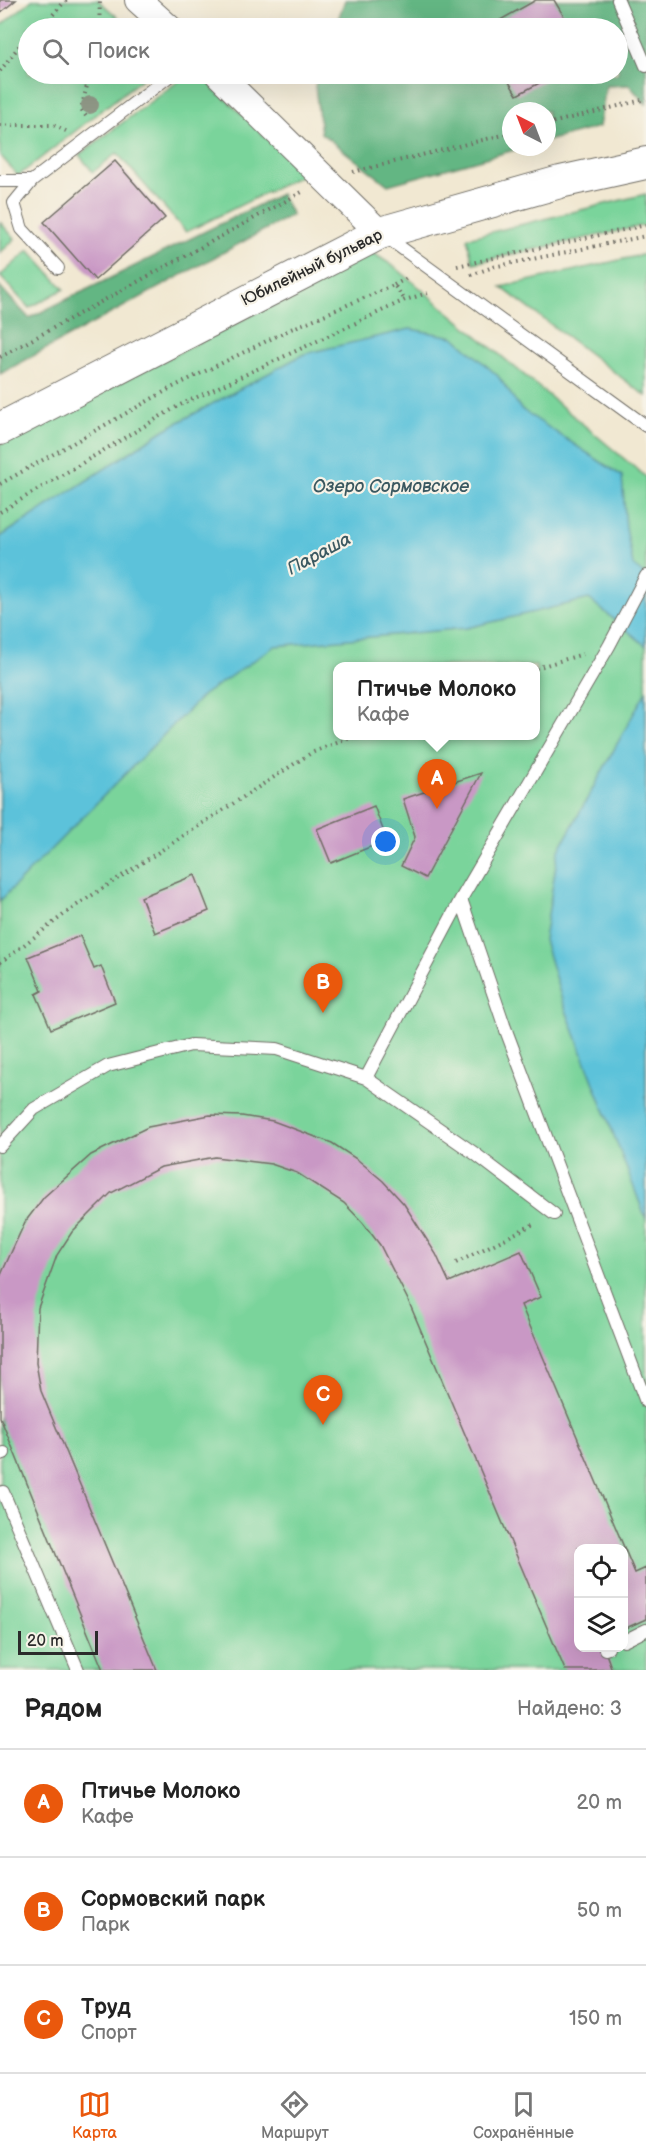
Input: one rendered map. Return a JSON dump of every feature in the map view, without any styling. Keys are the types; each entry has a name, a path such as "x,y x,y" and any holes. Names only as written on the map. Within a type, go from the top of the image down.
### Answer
{"street":[{"path":"138,0 158,18"},
{"path":"228,84 380,233"},
{"name":"Юбилейный бульвар","path":"0,429 380,233 560,182 646,163"}],"lane":[{"path":"618,0 626,18"},
{"path":"628,24 646,66"},
{"path":"58,268 22,229 14,203 32,181 159,84"},
{"path":"0,181 32,181"},
{"path":"380,233 452,283 646,426"},
{"path":"366,1078 461,899 609,646 646,576"},
{"path":"461,899 512,1046 646,1402"},
{"path":"0,1146 34,1110 108,1066 191,1046 276,1049 366,1078 474,1153 554,1214"},
{"path":"0,1493 3,1492 78,1670"},
{"path":"628,1639 646,1630"}],"path":[{"path":"50,18 66,0"},
{"path":"99,18 100,0"},
{"path":"0,71 18,48"},
{"path":"87,84 81,109 91,136"},
{"path":"556,122 646,99"},
{"path":"0,125 53,125 91,136"},
{"path":"0,357 327,179 502,135"},
{"path":"0,484 171,387 291,329 414,275 646,225"},
{"path":"0,512 178,406 405,300 493,267 646,236"},
{"path":"394,285 405,300"},
{"path":"540,667 609,646"},
{"path":"0,963 74,908 311,753 343,740"},
{"path":"456,1263 554,1214"}],"green space":[{"path":"32,0 98,0 119,18 18,18 18,84 135,84 18,176 0,155 0,26"},
{"path":"345,0 646,0 646,104 629,85 606,86 599,127 556,139 556,102 502,102 502,153 388,185 321,133 316,84 628,84 628,18 339,18"},
{"path":"175,84 210,84 304,174 186,232 117,153 93,172 79,155"},
{"path":"281,194 292,215 0,374 0,287 29,318"},
{"path":"646,194 646,225 473,263 467,238"},
{"path":"0,222 15,239 0,253"},
{"path":"29,250 64,289 29,308 0,276"},
{"path":"373,253 395,267 646,477 646,1670 0,1670 0,444"},
{"path":"646,254 646,396 501,287"}],"water":[{"name":"Озеро Сормовское","path":"410,329 454,337 498,376 521,409 622,476 626,528 633,565 646,576 646,646 589,599 467,628 275,646 203,695 0,901 0,537 164,430 304,354"},
{"path":"646,691 646,1219 562,1000 544,940 558,852"}],"building":[{"path":"0,0 16,0 0,13"},
{"path":"536,0 554,0 565,18 504,18"},
{"path":"510,84 537,84 517,95"},
{"path":"115,161 165,218 95,280 44,222"},
{"path":"481,773 425,878 401,866 415,837 403,799"},
{"path":"374,806 387,840 331,863 317,829"},
{"path":"195,875 209,911 155,933 141,897"},
{"path":"80,936 94,969 101,966 115,1002 51,1029 36,994 42,991 28,957"},
{"path":"210,1115 242,1116 273,1121 332,1143 358,1160 383,1181 404,1204 436,1254 449,1282 521,1251 541,1297 521,1305 623,1544 574,1544 574,1652 605,1652 612,1670 565,1670 408,1300 380,1245 363,1223 344,1203 297,1173 271,1164 215,1157 161,1167 111,1193 72,1232 57,1255 38,1308 36,1363 41,1391 157,1670 103,1670 0,1417 0,1277 25,1222 44,1197 91,1155 148,1127"},
{"path":"628,1557 635,1573 646,1568 646,1619 628,1627"}],"place":[{"name":"Птичье Молоко","path":"437,809"},
{"name":"Сормовский парк","path":"323,1013"},
{"name":"Труд","path":"323,1425"}],"water label":[{"name":"Параша","path":"319,554"}]}
